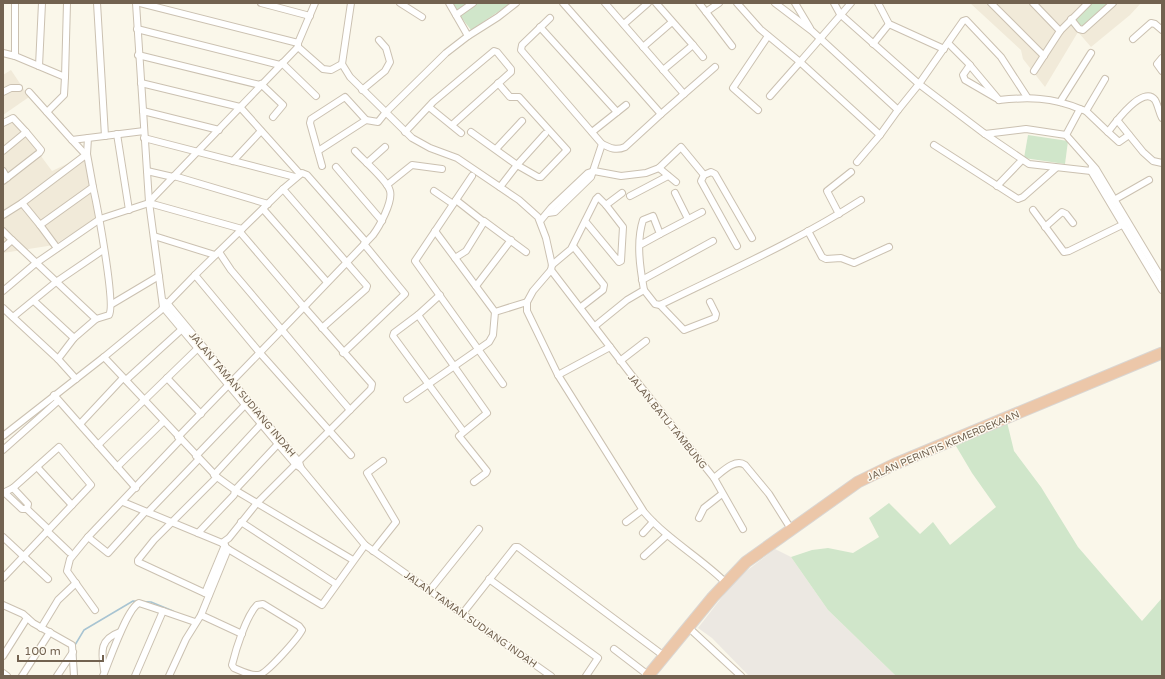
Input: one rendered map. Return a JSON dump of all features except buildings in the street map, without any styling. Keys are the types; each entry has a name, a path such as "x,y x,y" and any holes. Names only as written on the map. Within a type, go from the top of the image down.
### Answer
{"highway":[{"name":"JALAN PERINTIS KEMERDEKAAN","path":"648,676 713,597 746,562 858,482 882,470 1162,353"}],"street":[{"path":"15,3 15,56"},
{"path":"39,66 42,3"},
{"path":"47,112 64,95 66,77 67,3"},
{"path":"97,3 105,136"},
{"path":"136,3 138,55 149,202 164,304 181,330 230,383 245,405 278,444 299,465"},
{"path":"140,3 298,45 323,69 331,70 342,64"},
{"path":"261,3 310,16"},
{"path":"3,291 36,263 100,219 149,202 219,130 298,45 315,3"},
{"path":"351,3 342,64 350,77 405,132 430,148 457,158 533,211 541,220 552,268"},
{"path":"448,3 468,36"},
{"path":"456,15 473,3"},
{"path":"322,166 310,121 346,97 366,120 378,122 434,64 468,36 498,17 516,3"},
{"path":"562,3 661,114"},
{"path":"606,3 684,94"},
{"path":"624,24 648,3"},
{"path":"656,3 703,57"},
{"path":"699,3 732,46"},
{"path":"706,12 719,3"},
{"path":"737,3 768,36 800,62 880,135"},
{"path":"775,3 812,31 898,110"},
{"path":"795,3 812,31"},
{"path":"834,3 840,14 919,84 1022,160 1034,165 1056,168 1093,169"},
{"path":"770,96 851,3"},
{"path":"878,3 888,24 944,49"},
{"path":"992,3 1044,56"},
{"path":"1033,3 1060,31"},
{"path":"1071,19 1079,29 1083,30 1113,3"},
{"path":"404,4 422,17"},
{"path":"1034,71 1060,31 1083,4"},
{"path":"550,18 522,45 521,50 602,144 611,149 620,149 625,147 715,67"},
{"path":"857,162 880,135 919,84 963,21 966,20 1001,57 1027,97"},
{"path":"643,47 672,22"},
{"path":"1133,39 1151,23 1156,24 1162,30"},
{"path":"873,44 888,24"},
{"path":"540,27 617,112"},
{"path":"137,29 281,64 316,96"},
{"path":"758,110 733,88 768,36"},
{"path":"362,90 385,71 390,62 386,48 379,40"},
{"path":"948,43 970,65 999,100"},
{"path":"663,70 693,45"},
{"path":"405,132 429,107 494,51 512,71 452,125"},
{"path":"3,53 15,56 66,77"},
{"path":"1060,102 1092,53"},
{"path":"138,55 261,85 283,105 273,117"},
{"path":"1162,58 1157,64 1162,71"},
{"path":"970,65 963,75 965,80 999,100 1027,97 1060,102 1083,110 1119,142 1129,135"},
{"path":"1066,135 1105,79"},
{"path":"141,83 240,107 297,176"},
{"path":"471,132 517,165 540,178 566,150 519,97 510,98 498,83"},
{"path":"3,92 10,88 19,88"},
{"path":"29,92 87,155"},
{"path":"1108,132 1122,112 1134,102 1144,98 1151,97 1154,99 1162,118"},
{"path":"592,132 626,105"},
{"path":"429,107 461,133"},
{"path":"143,111 219,130"},
{"path":"3,123 13,118 41,151 5,180 3,171"},
{"path":"318,151 366,120"},
{"path":"1117,120 1154,162 1162,163"},
{"path":"496,149 522,121"},
{"path":"985,134 1026,129 1066,135 1093,169 1114,200 1123,219"},
{"path":"72,140 144,131"},
{"path":"233,161 261,131"},
{"path":"3,151 26,132"},
{"path":"117,134 129,210"},
{"path":"500,187 517,165 545,134"},
{"path":"58,359 74,338 96,319 110,314 112,304 103,250 100,219 87,155 88,138"},
{"path":"144,138 297,176 307,175 406,294 343,353"},
{"path":"594,171 602,144"},
{"path":"934,145 1015,198 1021,198 1056,168"},
{"path":"541,220 551,208 588,173 594,171 615,175 646,173 659,168 682,147 704,175"},
{"path":"367,163 385,148"},
{"path":"95,610 67,571 68,564 88,537 136,488 179,438 230,383 365,243 382,221 391,196 387,185 355,151"},
{"path":"3,215 22,203 87,155"},
{"path":"998,186 1022,160"},
{"path":"387,185 412,165 442,169"},
{"path":"336,166 382,221"},
{"path":"659,168 676,182"},
{"path":"1093,169 1140,247 1162,279"},
{"path":"147,171 268,204"},
{"path":"737,246 701,181 704,175 711,172 715,174 752,238"},
{"path":"839,214 827,191 851,172"},
{"path":"3,436 104,357 164,304 297,176"},
{"path":"472,176 415,261 503,384"},
{"path":"630,196 668,176"},
{"path":"1114,200 1149,180"},
{"path":"40,225 93,187"},
{"path":"283,189 367,288 322,328"},
{"path":"434,190 484,221 526,252"},
{"path":"606,205 622,193"},
{"path":"675,193 688,219"},
{"path":"585,221 620,262 624,229 600,198 597,198 585,221 573,246 570,251 552,268 538,285 527,302 528,315 558,376 642,510 653,522 709,566 726,583"},
{"path":"660,234 654,217 651,216 644,219 641,230 640,245 642,280 644,290 655,304 660,304 808,231 861,200"},
{"path":"149,202 241,230 304,307 372,386 299,465 288,473 257,503 229,538 200,615 186,639 169,676"},
{"path":"22,203 57,248"},
{"path":"263,209 327,282"},
{"path":"1033,210 1061,250 1066,252 1123,219"},
{"path":"640,245 702,212"},
{"path":"1045,226 1062,212 1066,214 1073,224"},
{"path":"455,258 466,251 483,225 484,221"},
{"path":"3,231 96,319"},
{"path":"407,399 430,385 489,342 493,335 494,312 435,231"},
{"path":"808,231 822,257 826,259 841,258 854,262 889,248"},
{"path":"154,236 217,254 350,410"},
{"path":"3,248 12,240"},
{"path":"476,286 511,240"},
{"path":"642,280 713,241"},
{"path":"573,246 604,285 603,290 580,307"},
{"path":"1140,247 1162,290"},
{"path":"13,318 56,282 103,250"},
{"name":"JALAN BATU TAMBUNG","path":"552,268 620,361 714,478 736,463 742,462 745,464 769,494 790,530"},
{"path":"195,275 260,352 351,455"},
{"path":"112,304 159,276"},
{"path":"595,326 627,300 644,290"},
{"path":"440,295 422,309 418,315 394,333 393,336 463,431"},
{"path":"34,300 74,338"},
{"path":"494,312 527,302"},
{"path":"660,304 684,330 715,318 716,314 710,302"},
{"name":"JALAN TAMAN SUDIANG INDAH","path":"164,304 365,545 551,676"},
{"path":"3,308 58,359 76,379"},
{"path":"418,315 487,413 463,431 459,437 486,471 486,473 474,482"},
{"path":"80,424 124,379 181,330"},
{"path":"620,361 646,341"},
{"path":"558,376 610,347"},
{"path":"98,445 197,349"},
{"path":"104,357 163,422 216,476 235,490 353,560"},
{"path":"167,378 201,414"},
{"path":"54,395 136,488"},
{"path":"3,450 58,401"},
{"path":"88,537 108,553 245,405"},
{"path":"117,467 163,422"},
{"path":"207,594 138,561 154,540 216,476 261,424"},
{"path":"198,533 234,495 235,490 278,444"},
{"path":"3,578 23,556 48,530 72,505 91,484 59,447 13,488 4,493 22,509 27,509 48,530 69,552"},
{"path":"373,552 396,522 367,473 383,462"},
{"path":"37,467 72,505"},
{"path":"714,478 743,529"},
{"path":"13,488 28,504 27,509"},
{"path":"699,518 704,508 722,494"},
{"path":"123,502 198,533 225,546 318,604 324,604 336,584 365,545"},
{"path":"626,522 642,510"},
{"path":"241,522 336,584"},
{"path":"643,533 653,522"},
{"path":"430,590 480,530"},
{"path":"644,556 668,535"},
{"path":"3,537 48,579"},
{"path":"463,613 488,579 515,547 518,547 664,656"},
{"path":"488,579 598,658 586,676"},
{"path":"41,628 58,600 76,582"},
{"path":"104,674 120,632 136,604 143,603 196,622"},
{"path":"260,604 299,626 302,630 274,664 260,675 234,668 232,665 242,634 253,611 260,604"},
{"path":"3,605 23,614 41,628 71,644 73,652 74,676"},
{"path":"135,676 163,611"},
{"path":"200,615 242,634"},
{"path":"3,656 27,618"},
{"path":"688,627 741,676"},
{"path":"22,676 50,632"},
{"path":"104,674 103,648 111,635 120,632"},
{"path":"614,649 648,676"},
{"path":"58,676 73,652"},
{"path":"3,674 7,676"}],"shaded area":[{"path":"970,3 1141,3 1130,15 1091,47 1078,32 1045,87 1023,59 1021,50"},
{"path":"11,70 29,97 3,115 3,75"},
{"path":"12,117 52,171 86,155 97,218 54,245 3,253 3,125"},
{"path":"775,549 791,557 828,610 896,676 749,676 712,638 698,628 736,579"}],"green space":[{"path":"450,3 511,3 471,30"},
{"path":"1089,3 1111,3 1081,29 1072,19"},
{"path":"1028,135 1068,141 1065,164 1024,158"},
{"path":"1007,422 1014,451 1041,487 1078,547 1142,621 1162,598 1162,676 896,676 828,610 791,557 812,550 828,548 853,553 879,537 869,518 889,503 920,534 933,522 950,545 996,507 972,473 956,446"}],"waterway":[{"path":"77,676 75,645 84,630 133,601 151,602 173,611"}]}
